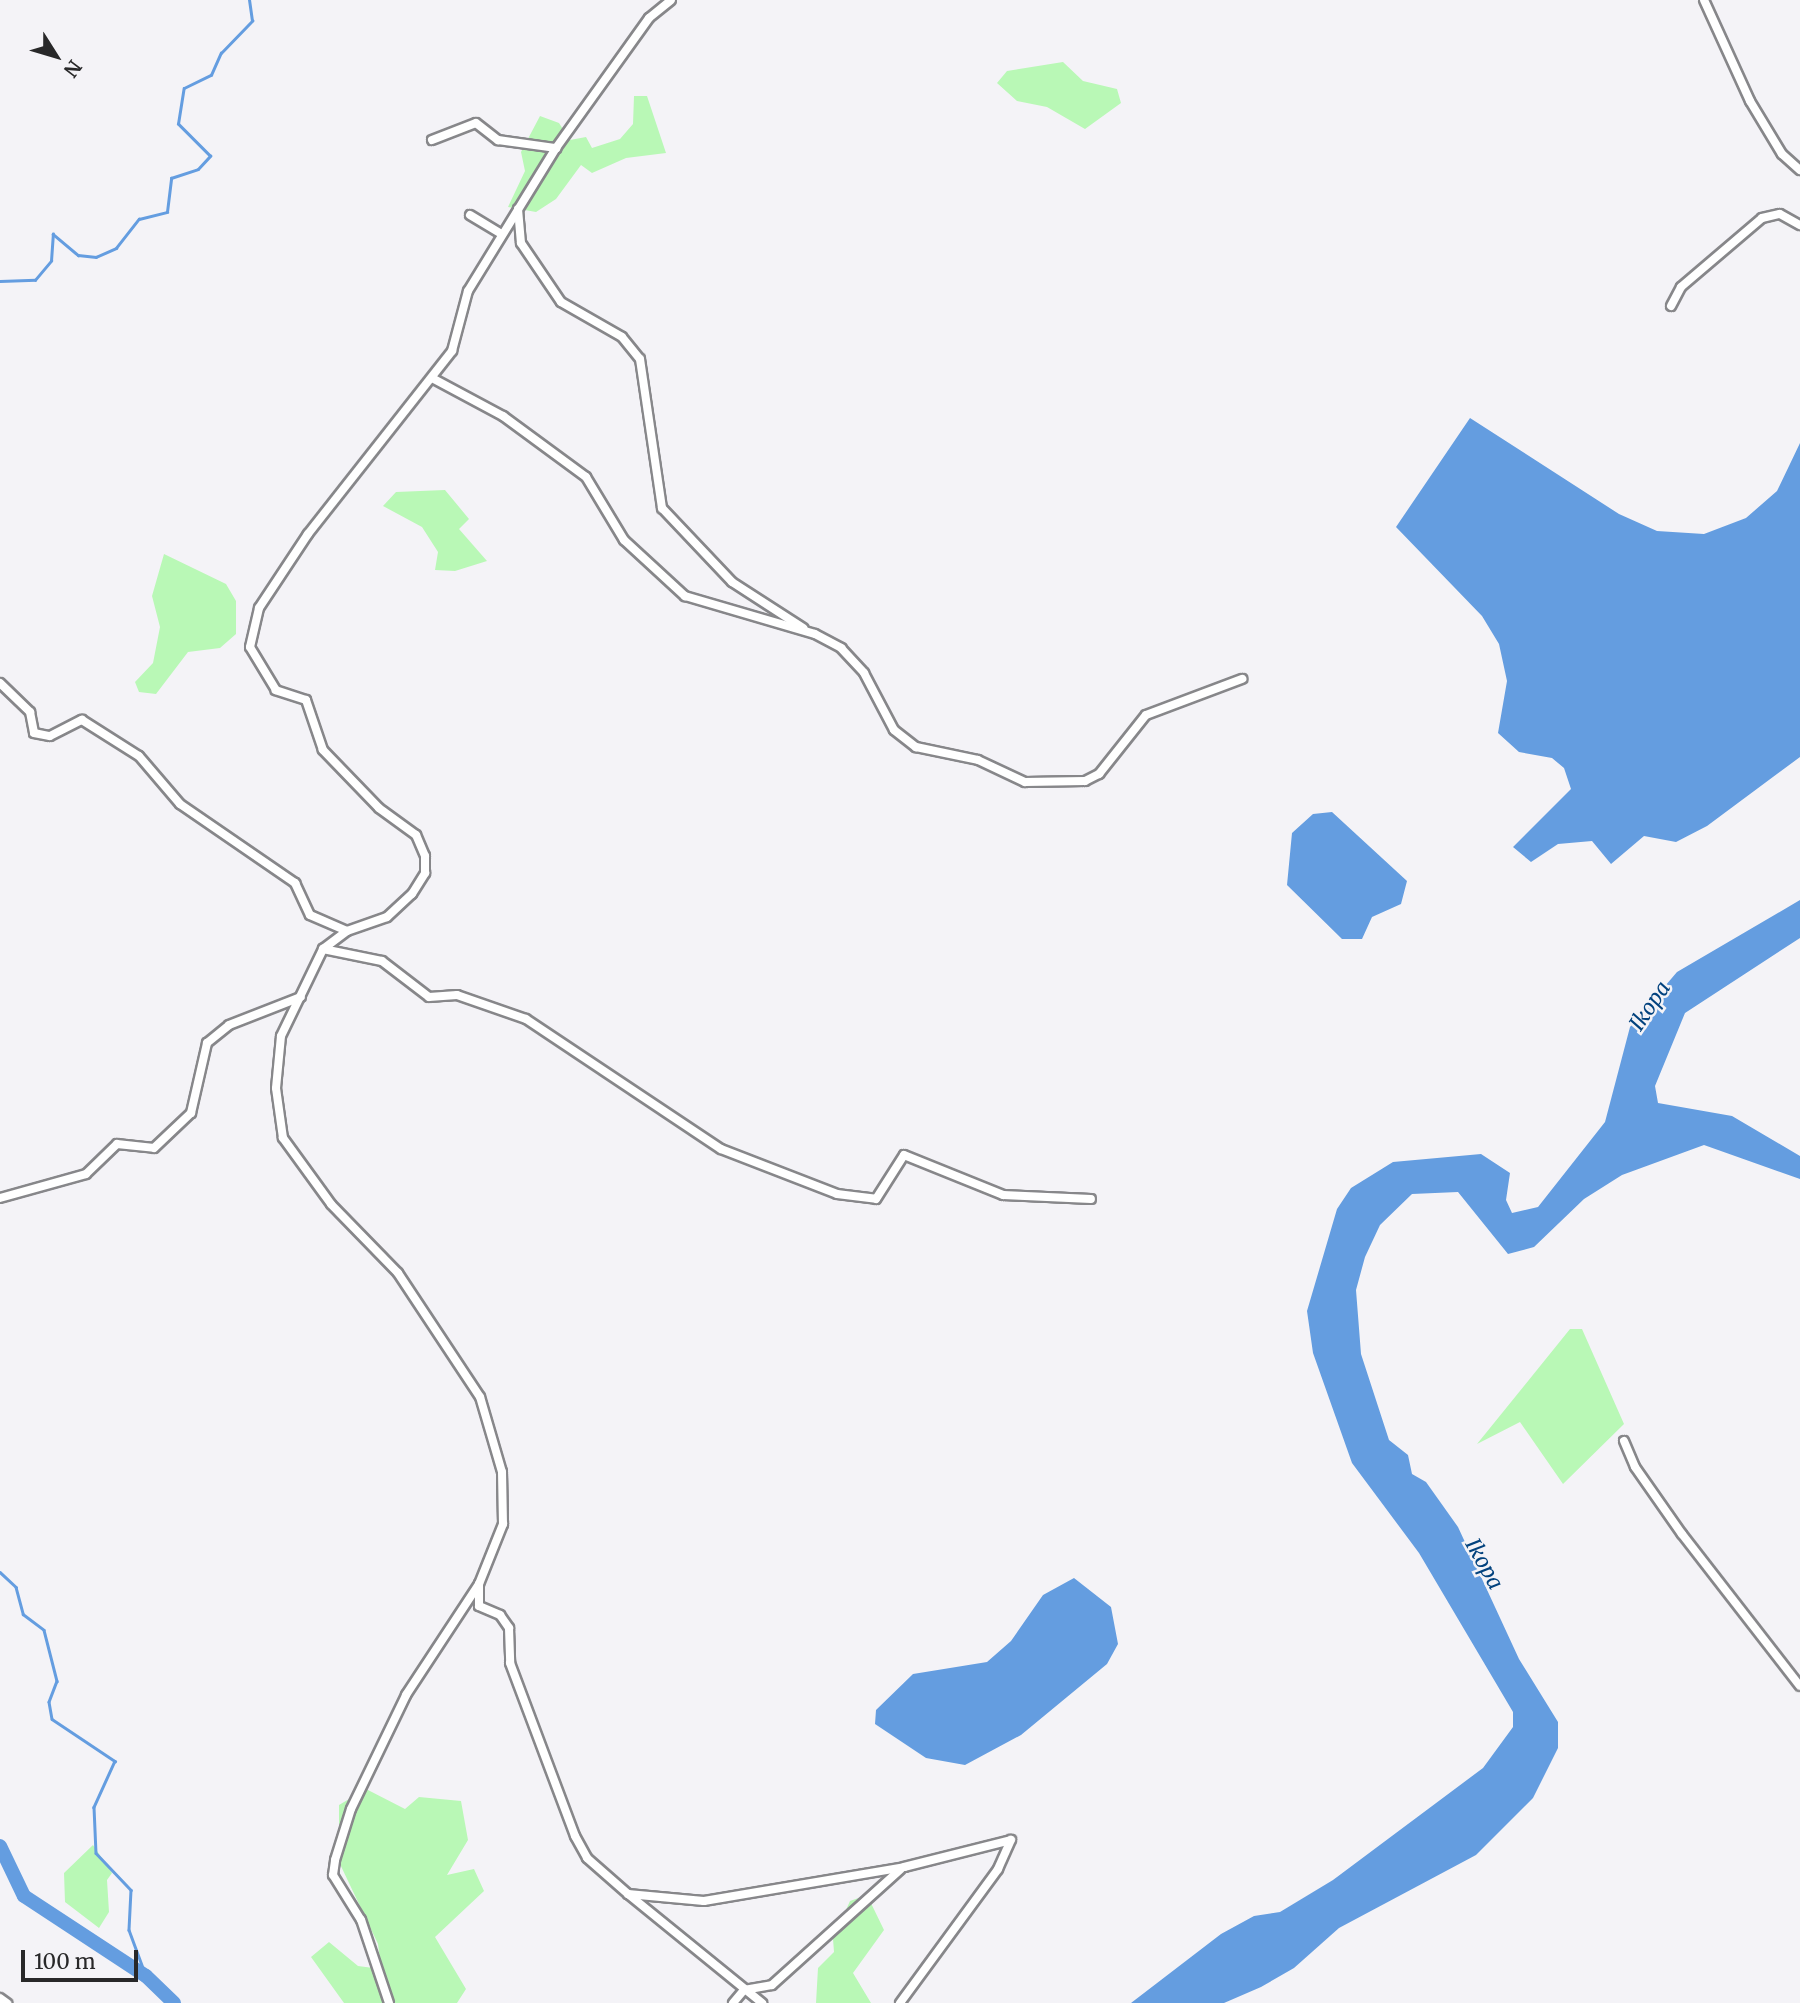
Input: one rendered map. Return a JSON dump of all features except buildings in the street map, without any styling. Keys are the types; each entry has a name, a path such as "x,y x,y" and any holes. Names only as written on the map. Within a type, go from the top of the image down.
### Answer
{"street":[{"path":"389,2003 361,1920 333,1875 335,1860 351,1809 406,1695 479,1584 503,1524 502,1472 480,1397 398,1273 331,1204 283,1138 276,1088 281,1036 323,948 347,931 387,917 412,894 425,873 425,856 416,835 379,808 323,750 306,700 276,690 250,647 259,608 308,534 452,351 468,291 556,148 641,28 671,0"},
{"path":"1704,0 1750,101 1782,154 1800,170"},
{"path":"432,141 476,123 498,140 556,148"},
{"path":"518,209 521,243 561,302 622,337 640,359 648,386 656,493 675,527 732,582 815,634 864,673 904,741 978,760 1025,782 1085,781 1146,715 1242,679"},
{"path":"1671,306 1681,287 1762,218 1780,214 1800,225"},
{"path":"470,215 502,234"},
{"path":"432,378 503,416 586,477 624,540 663,581 721,610 815,634"},
{"path":"0,683 30,712 34,733 50,736 82,720 139,756 180,804 295,883 310,915 347,931"},
{"path":"323,948 382,961 429,997 457,995 526,1019 721,1149 837,1194 876,1199 904,1155 1003,1195 1091,1199"},
{"path":"0,1198 86,1174 117,1144 154,1148 191,1113 207,1043 229,1025 301,997"},
{"path":"1625,1441 1635,1467 1682,1534 1800,1686"},
{"path":"479,1584 479,1606 500,1615 509,1628 510,1663 575,1836 587,1858 762,2003"},
{"path":"628,1894 704,1901 904,1867 1011,1840 998,1869 900,2003"},
{"path":"733,2003 744,1990 772,1985 904,1867"},
{"path":"0,1997 7,2003"}],"green space":[{"path":"1063,62 1083,81 1117,89 1121,103 1085,129 1047,107 1017,101 997,83 1007,71"},
{"path":"634,96 647,96 666,153 626,158 592,173 581,165 556,199 536,212 508,207 525,171 521,152 540,116 559,123 570,140 586,137 592,148 620,139 633,124"},
{"path":"445,490 469,519 459,529 487,561 455,571 435,570 438,552 422,527 383,506 396,492"},
{"path":"164,554 226,584 236,601 236,634 220,648 188,652 156,694 139,692 135,682 153,663 160,627 152,596"},
{"path":"1570,1329 1582,1329 1624,1424 1563,1484 1520,1422 1477,1444"},
{"path":"366,1789 405,1809 419,1797 461,1801 468,1840 447,1875 474,1869 484,1891 435,1937 466,1989 457,2003 344,2003 311,1957 329,1942 358,1966 381,1969 378,1944 339,1862 339,1805"},
{"path":"93,1845 112,1873 107,1880 109,1912 99,1928 65,1902 64,1873"},
{"path":"867,1895 884,1930 853,1973 871,2003 816,2003 818,1968 834,1952 833,1939 850,1901"}],"water":[{"path":"1470,418 1619,514 1657,531 1704,534 1746,518 1777,491 1800,443 1800,757 1707,826 1676,842 1644,836 1611,864 1592,841 1558,844 1531,862 1513,847 1571,789 1564,768 1552,758 1519,752 1498,733 1507,681 1499,644 1482,616 1396,527"},
{"path":"1332,812 1407,881 1401,904 1372,917 1362,939 1342,939 1287,885 1292,833 1313,814"},
{"path":"1800,900 1800,938 1685,1013 1655,1086 1658,1103 1732,1116 1800,1156 1800,1179 1704,1145 1622,1175 1584,1199 1534,1247 1508,1254 1458,1192 1412,1194 1380,1225 1365,1257 1356,1290 1361,1354 1389,1440 1408,1455 1412,1474 1426,1482 1458,1527 1519,1659 1558,1722 1558,1748 1533,1798 1476,1855 1339,1928 1294,1968 1261,1987 1224,2003 1131,2003 1221,1934 1254,1916 1280,1912 1333,1880 1483,1768 1513,1727 1513,1712 1419,1553 1352,1463 1313,1353 1307,1311 1337,1209 1351,1188 1393,1162 1481,1154 1510,1173 1506,1200 1512,1213 1538,1207 1605,1122 1630,1027 1677,972"},
{"path":"1074,1578 1111,1607 1118,1644 1107,1664 1021,1735 965,1765 926,1758 875,1724 876,1710 913,1674 987,1662 1011,1641 1043,1595"}],"waterway":[{"path":"0,281 35,280 51,261 53,234 78,255 96,257 116,248 139,219 167,212 171,178 198,169 210,156 178,124 184,88 211,75 221,53 252,21 249,0"},
{"path":"0,1572 16,1587 23,1614 44,1630 57,1681 49,1702 52,1719 115,1761 94,1807 96,1853 131,1890 129,1930 146,1976"},
{"name":"Ikopa","path":"0,1846 24,1896 146,1976 174,2003"}]}
